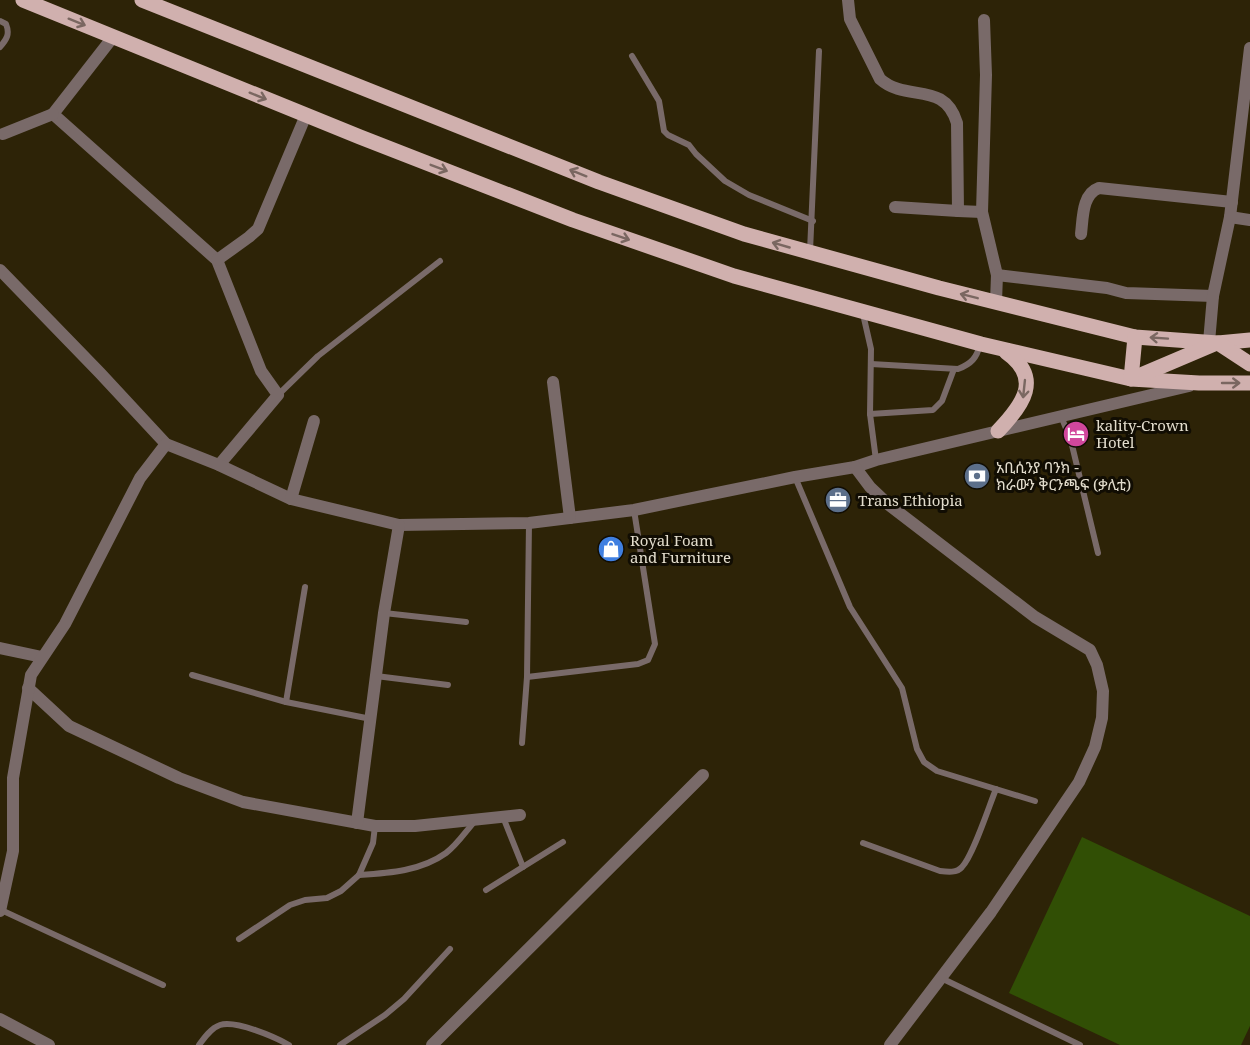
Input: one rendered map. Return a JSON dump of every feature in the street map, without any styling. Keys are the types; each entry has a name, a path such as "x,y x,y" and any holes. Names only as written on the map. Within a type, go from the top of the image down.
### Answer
{"main road":[{"path":"23,0 573,220 734,276 981,344 1131,380 1250,383"},
{"path":"142,0 599,182 744,234 1135,337 1213,343 1250,340"},
{"path":"1131,380 1135,337"},
{"path":"1213,343 1250,364"},
{"path":"1131,380 1213,343"},
{"path":"998,431 1018,410 1026,386 1024,369 1002,348"}],"street":[{"path":"848,0 850,19 880,79 888,86 897,89 938,98 948,103 954,112 957,123 958,211"},
{"path":"984,20 986,75 982,212 997,275 996,302"},
{"path":"3,134 53,114 112,37"},
{"path":"1213,343 1213,296 1230,217 1250,48"},
{"path":"53,114 217,260 261,371 278,395 219,465"},
{"path":"217,260 258,229 306,115"},
{"path":"1081,234 1087,197 1093,190 1099,188 1232,202"},
{"path":"895,207 982,212"},
{"path":"1230,217 1250,220"},
{"path":"0,270 166,444 219,465 291,499 399,525 529,523 634,510 855,467 876,459 1199,383"},
{"path":"997,275 1107,288 1126,293 1213,296"},
{"path":"553,382 570,518"},
{"path":"291,499 314,421"},
{"path":"0,910 13,852 13,778 31,675 65,624 140,478 166,444"},
{"path":"855,467 870,487 889,505 1035,617 1090,650 1097,665 1103,691 1102,718 1095,747 1078,782 991,912 890,1045"},
{"path":"357,823 384,613 399,525"},
{"path":"0,648 42,657"},
{"path":"28,688 69,726 178,778 243,802 375,826 415,826 520,815"},
{"path":"432,1045 703,775"},
{"path":"0,781 13,778"},
{"path":"0,1019 49,1045"}],"lane":[{"path":"0,21 6,24 9,31 0,47"},
{"path":"810,253 819,51"},
{"path":"632,56 659,101 664,131 668,135 689,145 696,154 733,186 749,195 813,221"},
{"path":"278,395 318,356 440,261"},
{"path":"862,310 871,349 870,414 876,459"},
{"path":"871,364 954,369 970,365 981,344"},
{"path":"870,414 933,410 942,401 954,369"},
{"path":"1061,416 1071,441 1098,553"},
{"path":"795,477 850,606 902,688 917,750 924,762 937,771 1035,801"},
{"path":"526,677 638,664 648,660 655,644 634,510"},
{"path":"522,743 526,677 529,523"},
{"path":"286,702 305,587"},
{"path":"384,613 466,622"},
{"path":"192,675 286,702 370,718"},
{"path":"376,676 448,685"},
{"path":"863,843 940,871 951,872 962,868 996,789"},
{"path":"503,817 523,867"},
{"path":"359,875 394,873 434,860 448,852 476,821"},
{"path":"239,939 290,905 305,900 327,898 340,891 359,875 373,843 375,826"},
{"path":"486,890 562,842"},
{"path":"0,910 164,984"},
{"path":"340,1045 385,1015 404,999 450,949"},
{"path":"941,978 1080,1045"},
{"path":"199,1045 211,1030 219,1025 229,1024 257,1031 289,1045"}],"green space":[{"path":"1082,837 1250,916 1250,1026 1241,1045 1120,1045 1009,993"}],"place":[{"name":"kality-Crown Hotel","path":"1076,434"},
{"name":"አቢሲንያ ባንክ - ክራውን ቅርንጫፍ (ቃሊቲ)","path":"977,476"},
{"name":"Trans Ethiopia","path":"838,500"},
{"name":"Royal Foam and Furniture","path":"611,549"}]}
